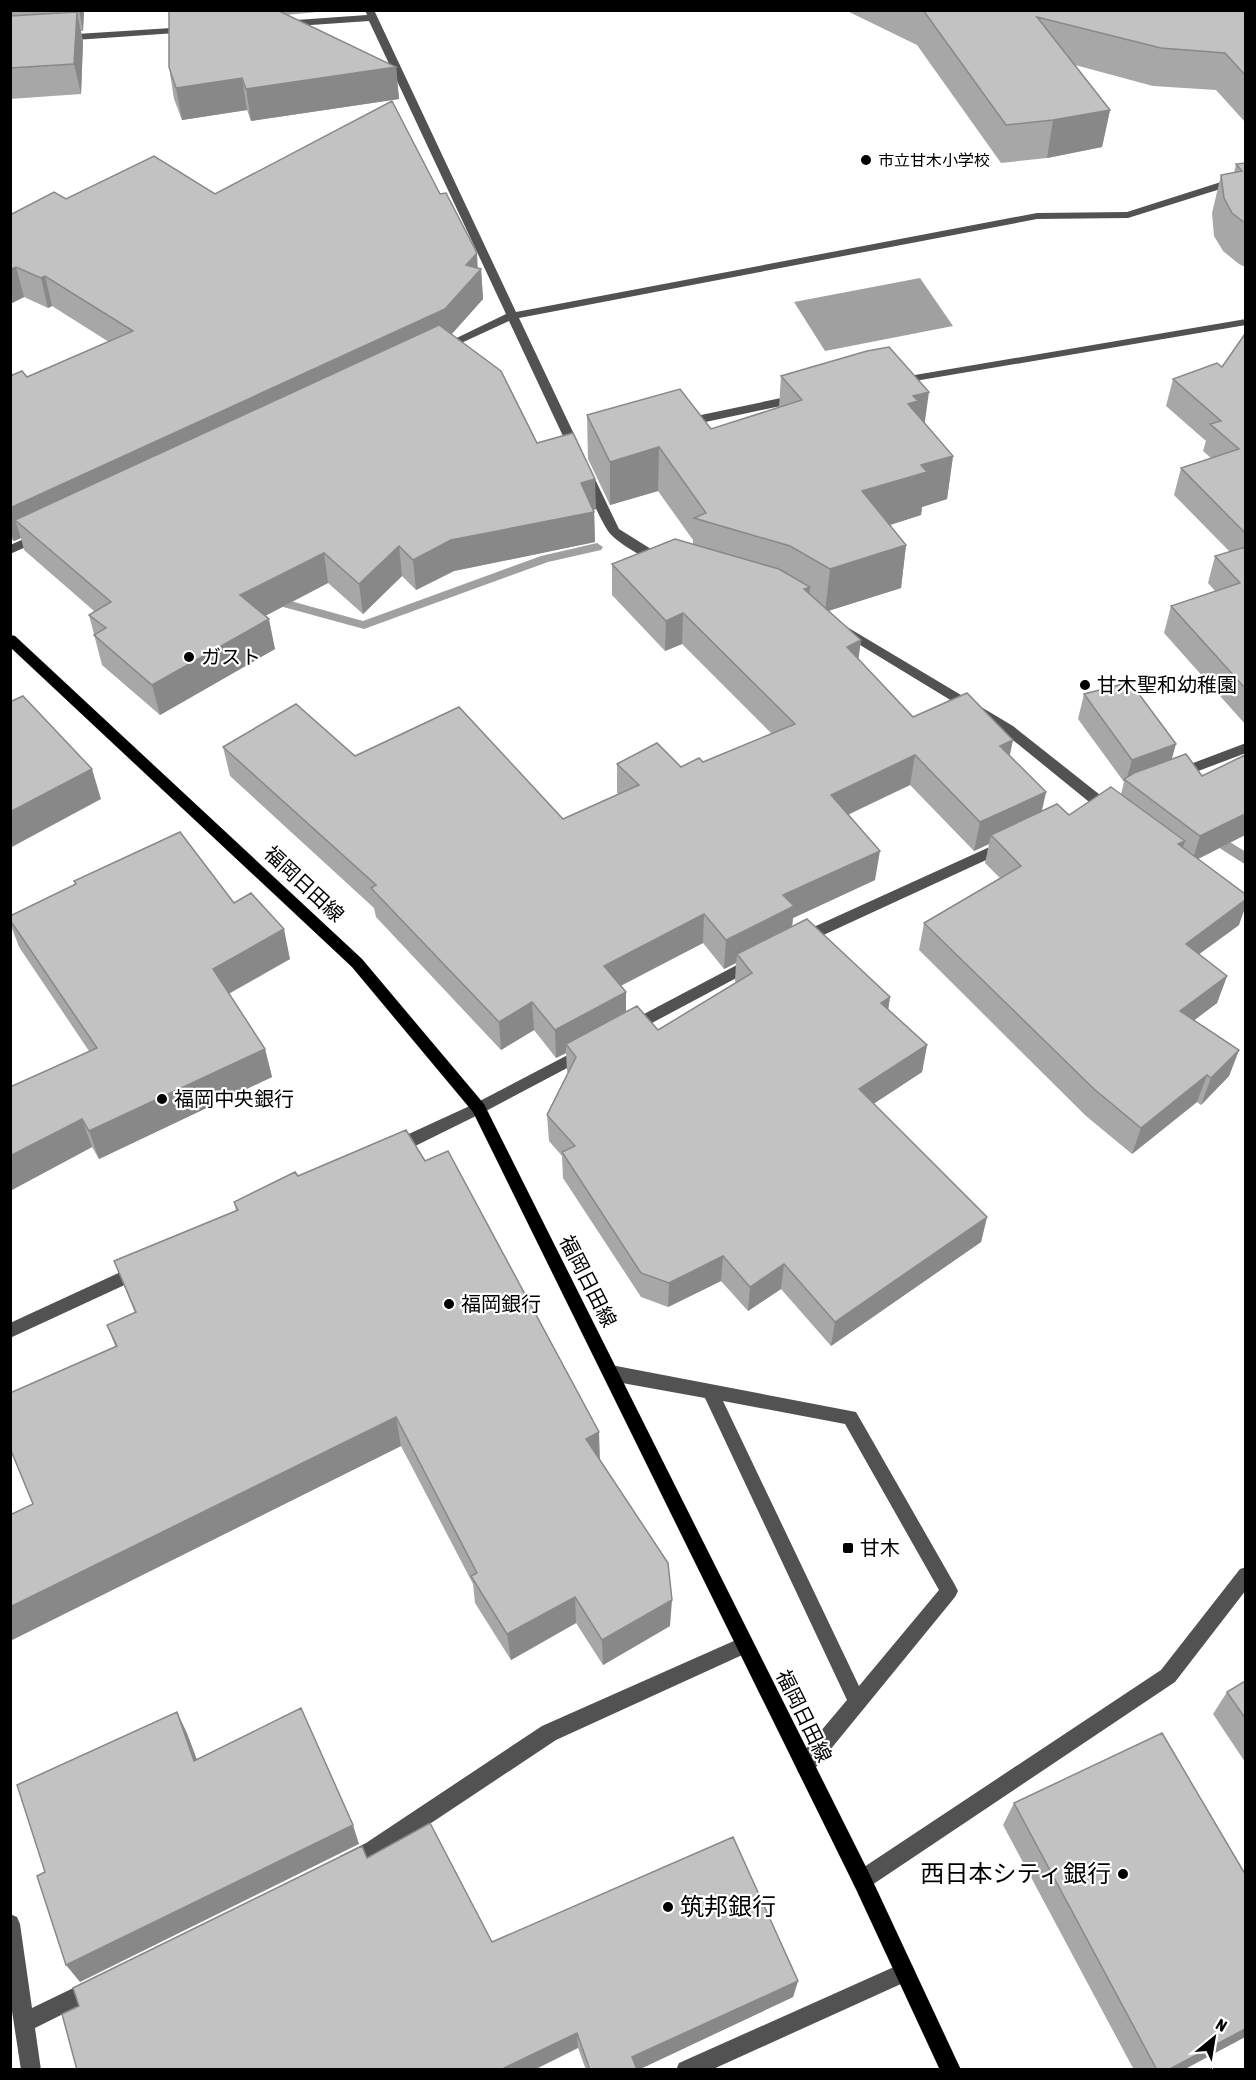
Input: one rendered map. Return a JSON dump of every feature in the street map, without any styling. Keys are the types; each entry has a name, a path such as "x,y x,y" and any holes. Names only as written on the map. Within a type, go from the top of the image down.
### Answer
{"main road":[{"name":"福岡日田線","path":"10,639 357,963 479,1108 862,1880 951,2070"}],"street":[{"path":"267,25 371,14 511,316 580,447 614,531 649,555 671,562"},
{"path":"45,39 197,29"},
{"path":"425,356 511,316 1037,216 1128,215 1245,177"},
{"path":"887,382 1245,322"},
{"path":"675,424 809,396"},
{"path":"10,550 53,530"},
{"path":"833,623 1008,729 1094,805 1117,816"},
{"path":"1166,778 1245,748"},
{"path":"1094,805 1121,794"},
{"path":"792,943 1014,841"},
{"path":"618,1034 761,958"},
{"path":"380,1155 479,1108 597,1045"},
{"path":"10,1331 149,1266"},
{"path":"611,1372 850,1417 949,1592 805,1765"},
{"path":"710,1391 857,1702"},
{"path":"862,1880 1168,1676 1245,1575"},
{"path":"331,1871 373,1850 549,1733 745,1645"},
{"path":"10,1924 31,2070"},
{"path":"686,2070 905,1972"},
{"path":"24,2023 109,1981"}],"shaded area":[{"path":"920,278 953,326 825,351 794,302"}],"building":[{"path":"169,10 277,10 396,67 246,89 242,78 176,88 169,67"},
{"path":"923,10 1245,10 1245,75 1225,53 1161,48 1037,17 1110,110 1006,125"},
{"path":"77,12 74,64 10,68 10,16"},
{"path":"392,101 440,194 446,193 477,253 466,265 481,269 445,309 10,508 10,376 22,371 27,377 133,331 45,276 41,278 16,267 10,270 10,215 54,192 66,199 154,156 215,194"},
{"path":"1245,163 1245,223 1232,213 1224,198 1221,175 1242,171 1236,164"},
{"path":"439,325 501,371 537,443 573,433 595,479 581,483 594,512 451,540 413,560 399,546 359,584 324,553 240,595 269,619 152,685 94,635 106,628 89,615 111,602 15,520"},
{"path":"1245,334 1245,533 1181,468 1239,449 1210,424 1221,421 1173,379 1217,363 1222,367"},
{"path":"889,347 929,392 913,396 918,401 908,404 953,456 921,465 927,472 862,491 906,545 830,569 790,546 694,518 706,513 659,447 610,462 587,415 680,389 711,429 802,400 781,376 867,351"},
{"path":"675,539 779,569 810,587 804,589 861,640 847,647 913,717 967,693 1013,740 1000,746 1046,792 980,822 915,755 831,795 880,851 783,895 794,906 726,940 704,914 604,966 626,992 555,1030 532,1002 499,1022 371,888 376,885 223,747 296,704 355,756 459,707 563,819 639,785 617,764 657,743 681,767 699,758 703,762 795,724 683,613 666,621 612,564"},
{"path":"1245,547 1245,688 1171,606 1240,583 1215,556"},
{"path":"1130,682 1176,744 1132,760 1084,694"},
{"path":"23,696 92,769 10,812 10,699 12,701"},
{"path":"1186,754 1202,776 1245,755 1245,814 1200,836 1124,779 1134,773"},
{"path":"1111,787 1185,841 1178,844 1245,894 1245,900 1186,944 1227,976 1180,1011 1239,1050 1211,1078 1207,1075 1141,1128 1094,1089 924,923 1021,866 991,835 1057,804 1069,815"},
{"path":"180,832 234,903 251,893 284,929 213,969 265,1049 89,1131 82,1119 10,1156 10,1087 97,1048 10,920 10,916 76,884 74,881"},
{"path":"807,919 890,997 881,1003 927,1045 859,1089 987,1217 835,1322 784,1264 750,1287 723,1256 669,1283 641,1273 562,1152 575,1146 547,1115 576,1057 566,1044 637,1006 658,1030 752,973 737,954"},
{"path":"406,1130 425,1161 448,1151 599,1432 586,1439 668,1563 672,1600 602,1640 575,1597 507,1634 471,1576 477,1573 396,1417 10,1607 10,1515 33,1504 10,1448 10,1393 117,1346 107,1325 136,1312 114,1261 238,1210 234,1202 295,1172 298,1176"},
{"path":"1245,1681 1245,1718 1227,1692"},
{"path":"301,1708 353,1825 66,1965 37,1876 45,1872 17,1785 177,1712 194,1761"},
{"name":"西日本シティ銀行","path":"1162,1733 1245,1874 1245,2029 1168,2070 1157,2070 1014,1803"},
{"path":"430,1823 492,1942 733,1837 798,1981 632,2057 637,2070 590,2070 577,2033 500,2070 77,2070 62,2014 79,2006 73,1988 362,1846 367,1858"}],"waterway":[{"path":"269,599 364,625 545,559 597,547"},
{"path":"1209,834 1246,860"}],"place":[{"name":"市立甘木小学校","path":"866,160"},
{"name":"ガスト","path":"189,657"},
{"name":"甘木聖和幼稚園","path":"1085,685"},
{"name":"福岡中央銀行","path":"162,1099"},
{"name":"福岡銀行","path":"449,1304"},
{"name":"甘木","path":"848,1548"},
{"name":"西日本シティ銀行","path":"1123,1874"},
{"name":"筑邦銀行","path":"668,1907"}]}
